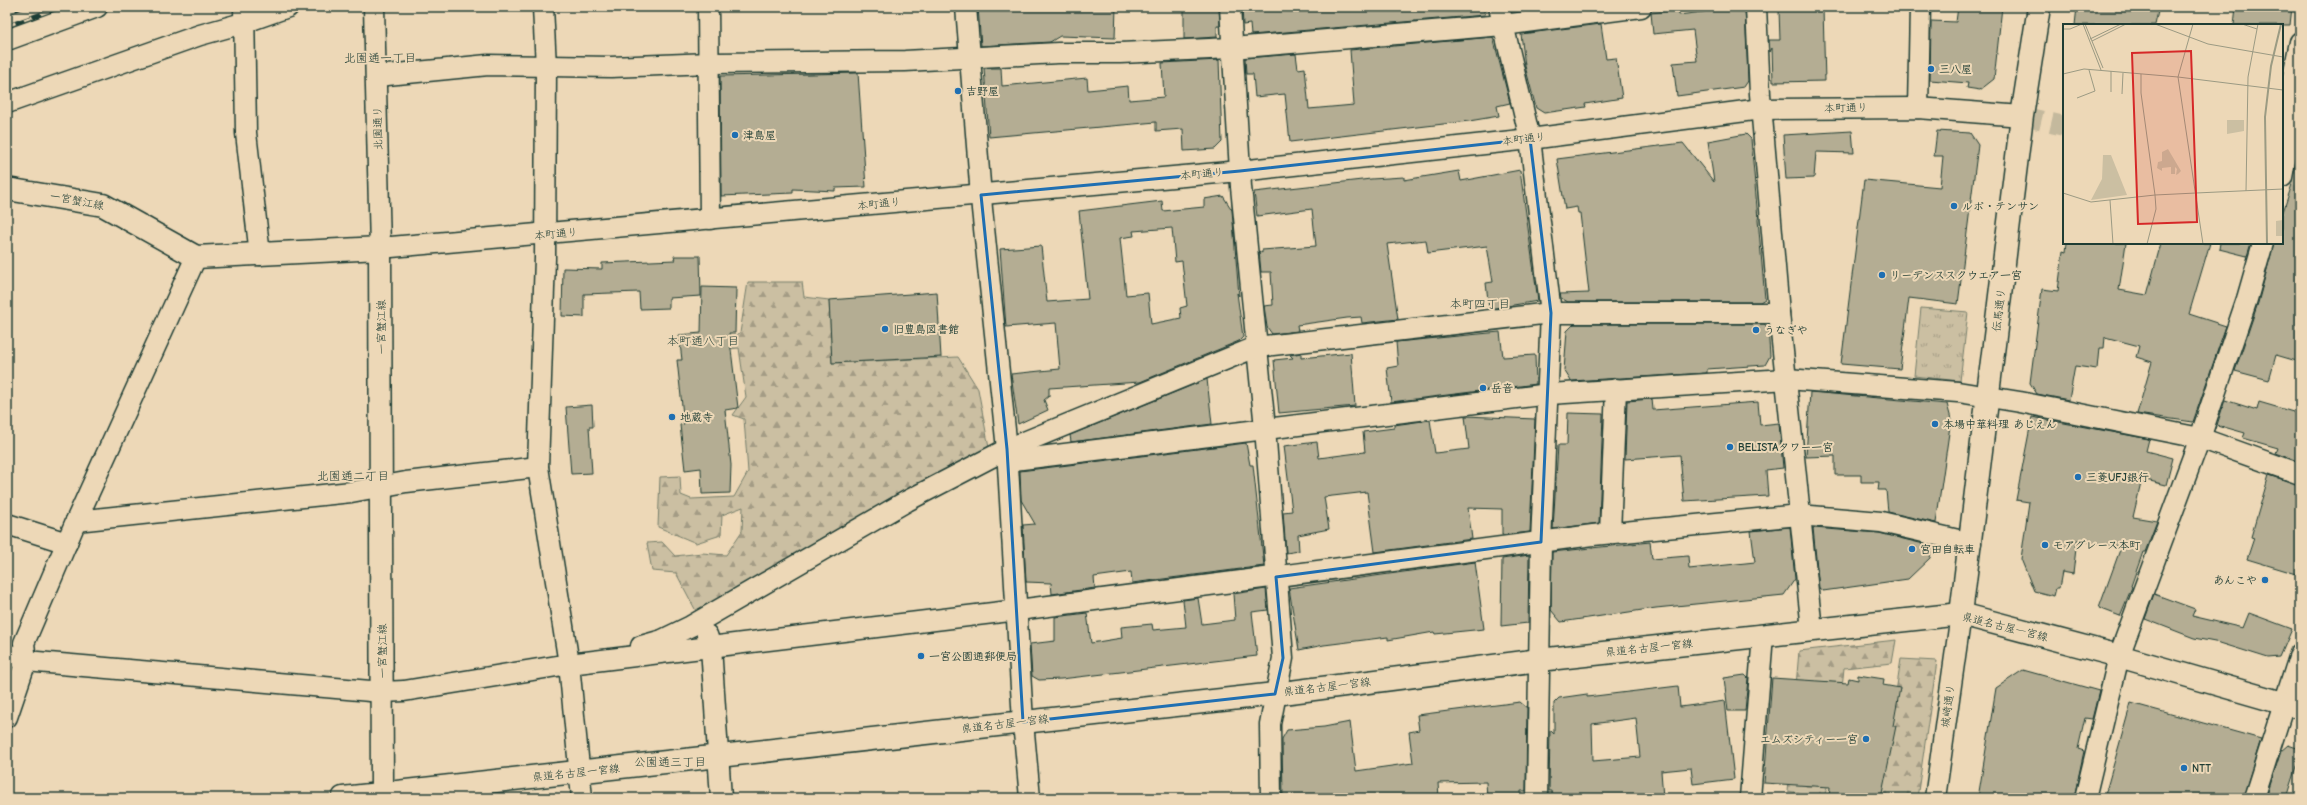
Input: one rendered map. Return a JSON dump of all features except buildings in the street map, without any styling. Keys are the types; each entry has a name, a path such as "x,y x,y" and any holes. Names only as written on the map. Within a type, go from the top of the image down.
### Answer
{"main road":[{"name":"伝馬通り","path":"1961,614 1989,396 2022,116 2039,7"},
{"name":"一宮蟹江線","path":"7,188 103,205 196,256 260,255 380,248 382,796"},
{"name":"県道名古屋一宮線","path":"343,798 382,796 579,772 1275,694 1539,660 1961,614 2119,656 2292,705"}],"street":[{"path":"7,40 97,7"},
{"path":"7,103 200,34 243,15 288,7"},
{"name":"北園通り","path":"374,7 377,76 380,248"},
{"path":"543,7 546,67 546,235 538,467 569,664 582,798"},
{"path":"708,7 710,63 710,219"},
{"path":"966,7 981,195 1007,455 1018,610 1023,722 1030,798"},
{"path":"1230,7 1240,171 1265,428 1283,658 1270,724 1271,798"},
{"path":"377,76 488,65 611,67 710,63 905,61 1058,53 1120,53 1232,48 1501,16 1641,7"},
{"path":"1756,7 1761,109 1779,313 1812,630"},
{"path":"1918,108 1920,7"},
{"path":"243,15 246,133 260,255"},
{"path":"1501,16 1530,139 1551,312 1549,394 1541,542 1537,798"},
{"path":"2283,173 2291,130 2291,86 2300,42"},
{"name":"本町通り","path":"380,248 546,235 1240,171 1530,139 1761,109 1918,108 2022,116"},
{"path":"2085,798 2119,656 2200,438 2247,299 2263,244"},
{"path":"7,717 16,659 76,521 196,256"},
{"path":"569,664 662,640 701,620 907,501 1007,455 1256,347 1551,312 1779,313"},
{"path":"1007,455 1265,428 1549,394 1787,379 1989,396 2200,438 2300,474"},
{"path":"1610,533 1616,389"},
{"path":"76,521 381,488 406,482 538,467"},
{"path":"16,659 382,692 404,691 569,664 1018,610 1610,533 1799,516 1881,522 1970,543"},
{"path":"7,524 67,542"},
{"name":"城崎通り","path":"1935,798 1961,614"},
{"path":"701,620 711,647 722,798"},
{"path":"1750,798 1763,635"},
{"path":"2254,798 2292,705 2300,654"}],"highlighted area":[{"path":"1530,139 1551,313 1541,542 1276,577 1283,658 1275,694 1023,722 1007,449 981,195 1240,171"}],"green space":[{"path":"748,282 802,282 804,297 829,300 832,363 958,357 978,389 989,448 696,611 676,573 652,571 647,543 662,542 675,556 702,553 726,555 742,531 743,507 722,515 721,535 696,543 658,527 660,477 680,476 681,495 691,499 734,497 748,472 744,419 733,415 746,397 739,348 708,351 709,338 734,336 740,333"},
{"path":"1921,308 1968,312 1960,381 1914,376"},
{"path":"1896,640 1892,663 1844,668 1834,765 1824,797 1787,791 1799,651"},
{"path":"1901,659 1937,661 1917,798 1880,798"}],"tunnel":[{"path":"2022,116 2063,126"},
{"path":"2283,172 2300,176"}],"railway":[{"path":"7,13 23,7"},
{"path":"7,26 60,7"}],"place":[{"name":"三八屋","path":"1931,69"},
{"name":"吉野屋","path":"958,91"},
{"name":"津島屋","path":"735,135"},
{"name":"ルボ・テンサン","path":"1954,206"},
{"name":"リーデンススクウエア一宮","path":"1882,275"},
{"name":"旧豊島図書館","path":"885,329"},
{"name":"うなぎや","path":"1756,330"},
{"name":"岳音","path":"1483,388"},
{"name":"地蔵寺","path":"672,417"},
{"name":"本場中華料理 あじえん","path":"1935,424"},
{"name":"BELISTAタワー一宮","path":"1730,447"},
{"name":"三菱UFJ銀行","path":"2078,477"},
{"name":"モアグレース本町","path":"2045,545"},
{"name":"宮田自転車","path":"1912,549"},
{"name":"あんこや","path":"2265,580"},
{"name":"一宮公園通郵便局","path":"921,656"},
{"name":"エムズシティー一宮","path":"1866,739"},
{"name":"NTT","path":"2184,768"}],"district":[{"name":"北園通一丁目","path":"380,58"},
{"name":"本町四丁目","path":"1480,304"},
{"name":"本町通八丁目","path":"703,341"},
{"name":"北園通二丁目","path":"353,476"},
{"name":"公園通三丁目","path":"670,762"}]}
